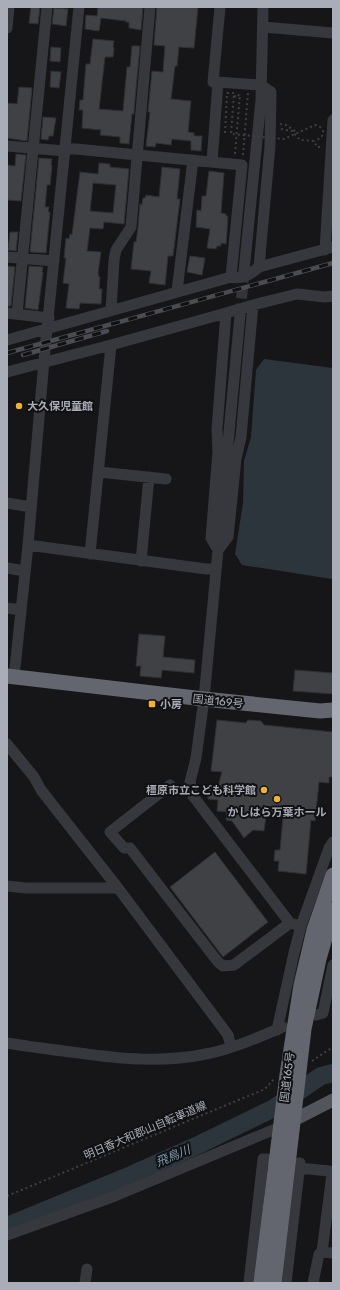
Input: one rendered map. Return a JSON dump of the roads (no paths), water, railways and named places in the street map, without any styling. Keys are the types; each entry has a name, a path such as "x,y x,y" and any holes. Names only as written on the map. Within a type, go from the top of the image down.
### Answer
{"highway":[{"name":"国道169号","path":"11,677 329,713"},
{"name":"国道165号","path":"261,1283 287,1120 301,985 314,930 333,875"},
{"name":"国道165号","path":"293,1073 304,1029 312,986 325,934 333,910"},
{"name":"国道165号","path":"274,1283 287,1120"}],"main road":[{"path":"287,1120 333,1100"}],"street":[{"path":"7,27 9,7"},
{"path":"47,7 22,258 12,314 48,323"},
{"path":"11,677 21,610 28,546 44,362 79,7"},
{"path":"111,310 116,250 131,227 150,7"},
{"path":"220,7 213,82 261,85 271,92 270,146 259,267"},
{"path":"244,271 261,85 263,7"},
{"path":"262,27 333,33"},
{"path":"212,162 218,82"},
{"path":"7,340 48,323 111,310 231,277 235,278 250,275 259,267 329,249 333,120"},
{"path":"7,146 138,155 212,162 242,161 231,277"},
{"path":"177,291 193,160"},
{"path":"7,257 54,261"},
{"path":"7,372 297,294 326,298 333,296"},
{"path":"218,550 228,537 236,459 241,436 253,305"},
{"path":"218,550 211,538 218,452 217,429 226,312"},
{"path":"240,315 204,700 196,758 190,782 193,796 290,923 301,926"},
{"path":"90,554 110,345"},
{"path":"99,472 166,479"},
{"path":"141,561 149,477"},
{"path":"7,504 31,507"},
{"path":"28,546 206,569 216,569"},
{"path":"7,568 25,571"},
{"path":"7,608 21,610"},
{"path":"7,744 34,777 41,790 118,888 228,1035 231,1047"},
{"path":"170,786 110,832 124,848 130,848 218,962 223,966 234,965 290,923"},
{"path":"7,1043 33,1048 114,1058 146,1060 198,1056 231,1047 280,1028 294,953 301,926 329,848 333,842"},
{"path":"7,886 26,888 118,888"},
{"path":"316,1015 323,1013 333,965"},
{"path":"7,1235 115,1196 287,1120"},
{"path":"249,1283 263,1159 267,1159"},
{"path":"286,1283 298,1165 329,1171 332,1174 322,1252 319,1254 313,1283"},
{"path":"322,1252 333,1253"},
{"path":"85,1283 86,1269"}],"waterway":[{"name":"飛鳥川","path":"7,1226 131,1175 196,1146 274,1108 321,1076 333,1073"}],"tunnel":[{"path":"240,315 244,271"}],"railway":[{"path":"7,353 333,263"},
{"path":"23,355 107,331"}],"place":[{"name":"大久保児童館","path":"19,406"},
{"name":"小房","path":"152,704"},
{"name":"橿原市立こども科学館","path":"264,790"},
{"name":"かしはら万葉ホール","path":"277,799"}]}
